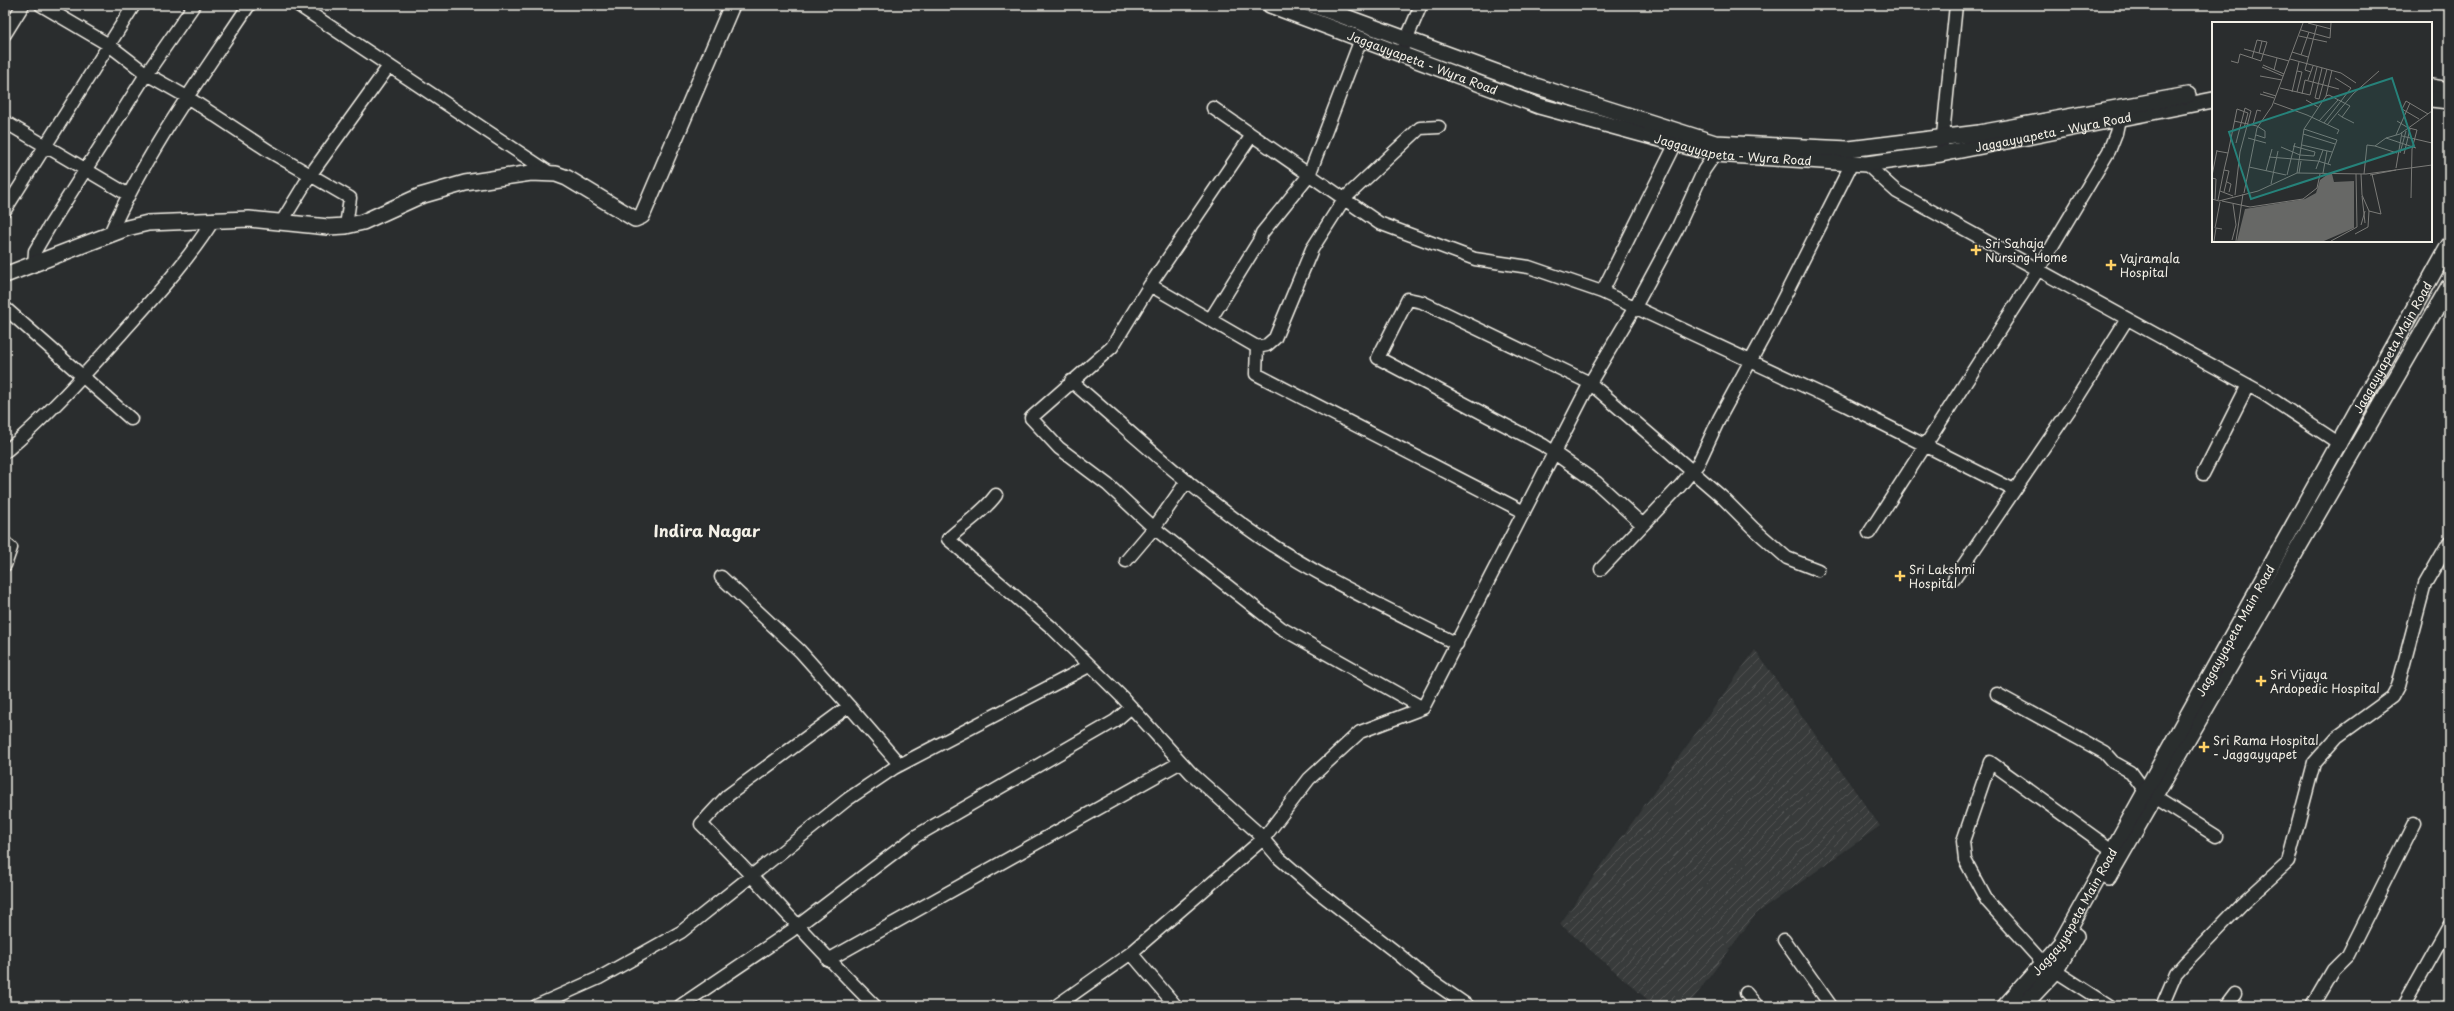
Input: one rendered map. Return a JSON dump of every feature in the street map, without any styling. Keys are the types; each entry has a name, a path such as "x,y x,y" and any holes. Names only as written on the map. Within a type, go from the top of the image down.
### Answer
{"main road":[{"path":"6,273 34,265 109,236 148,223 214,219 249,219 328,227 346,226 363,222 420,196 465,183 531,173 550,173 567,178 636,219 642,216 732,5"},
{"name":"Jaggayyapeta - Wyra Road","path":"1270,5 1539,106 1715,154 1859,163 1941,154 2212,100"},
{"path":"1313,5 1523,82 1716,142 1849,149 1942,137 2212,91"},
{"path":"2432,87 2449,90"},
{"path":"2432,98 2449,101"},
{"name":"Jaggayyapeta Main Road","path":"2005,1006 2061,943 2112,850 2150,794 2449,245"},
{"path":"2023,1006 2055,972 2150,794 2449,286"}],"street":[{"path":"5,34 24,5"},
{"path":"41,5 109,45 147,73 188,97 269,151 350,198 346,226"},
{"path":"5,210 47,147 134,5"},
{"path":"34,265 35,251 147,73 194,5"},
{"path":"109,236 127,194 188,97 249,5"},
{"path":"298,5 550,173"},
{"path":"1400,54 1421,5"},
{"path":"1941,154 1956,5"},
{"path":"1210,320 1259,242 1262,233 1309,175 1362,39"},
{"path":"281,223 311,174 389,66"},
{"path":"1213,108 1379,223 1476,259 1529,267 1602,292 1751,360 2014,490"},
{"path":"1869,533 2038,270 2109,151 2116,133 2118,119"},
{"path":"5,122 127,194"},
{"path":"1150,286 1257,347 1267,345 1275,338 1312,249 1344,199 1420,128 1439,127"},
{"path":"1252,135 1150,286 1112,347 1071,381 1031,418 1059,448 1108,485 1154,528 1281,628 1423,708"},
{"path":"1602,292 1676,144"},
{"path":"1056,1006 1131,953 1263,839 1309,779 1360,732 1423,708 1590,383 1635,307 1677,229 1704,170 1715,154"},
{"path":"1601,569 1698,464 1751,360 1859,163 1897,192 2248,385 2340,444"},
{"path":"5,452 82,378 195,249 214,219"},
{"path":"1643,525 1597,483 1554,453 1378,358 1408,299 1429,305 1590,383 1723,498 1788,558 1818,570"},
{"path":"5,308 82,378 131,419"},
{"path":"1954,579 2074,403 2127,319"},
{"path":"1257,347 1256,374 1524,512"},
{"path":"1071,381 1187,481 1260,537 1303,564 1457,644"},
{"path":"2203,474 2248,385"},
{"path":"1126,561 1154,528 1187,481"},
{"path":"996,495 985,510 965,522 948,539 1051,627 1122,697 1130,708 1181,762 1263,839 1279,858 1317,891 1398,953 1423,975 1468,1006"},
{"path":"2162,1006 2176,973 2242,904 2288,862 2314,763 2336,737 2392,697 2398,686 2425,584 2449,542"},
{"path":"5,543 12,548 5,565"},
{"path":"721,577 800,651 900,765"},
{"path":"536,1006 600,978 681,932 848,799 900,765 1089,666"},
{"path":"1997,694 2104,753 2113,762 2131,772 2150,794 2216,836"},
{"path":"849,706 727,796 702,824 753,875 799,925 828,960 875,1006"},
{"path":"680,1006 799,925 916,836 1115,721 1130,708"},
{"path":"828,960 1181,762"},
{"path":"2110,1006 2090,1001 2043,963 1988,901 1965,860 1963,841 1990,762 2112,850"},
{"path":"2312,1006 2333,970 2348,955 2414,823"},
{"path":"2404,1006 2449,926"},
{"path":"1784,940 1830,1006"},
{"path":"1131,953 1169,1003"},
{"path":"1746,993 1757,1006"},
{"path":"2226,1006 2235,994"}],"shaded area":[{"path":"1755,650 1880,826 1756,914 1688,1006 1655,1006 1560,924"}],"place":[{"name":"Sri Sahaja Nursing Home","path":"1976,250"},
{"name":"Vajramala Hospital","path":"2111,265"},
{"name":"Sri Lakshmi Hospital","path":"1900,576"},
{"name":"Sri Vijaya Ardopedic Hospital","path":"2261,681"},
{"name":"Sri Rama Hospital - Jaggayyapet","path":"2204,747"}],"district":[{"name":"Indira Nagar","path":"707,530"}]}
